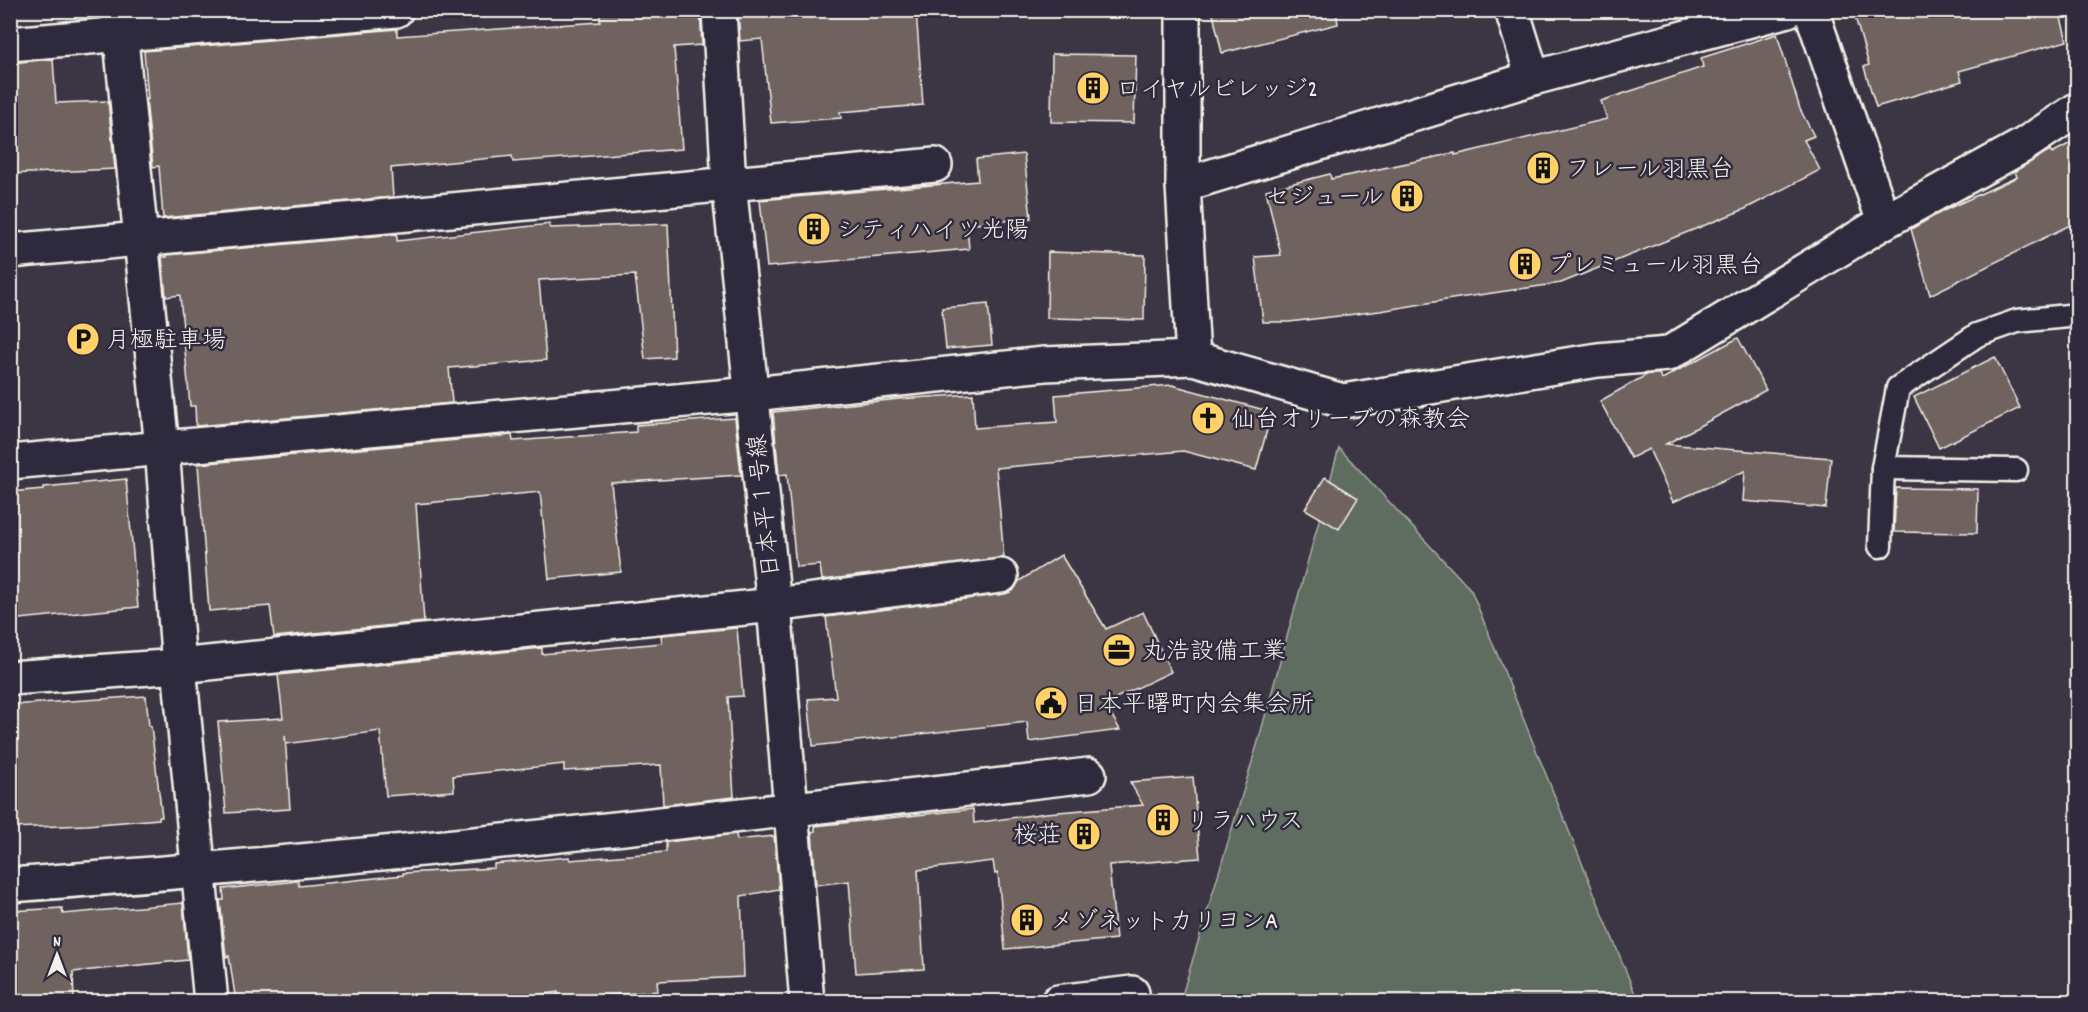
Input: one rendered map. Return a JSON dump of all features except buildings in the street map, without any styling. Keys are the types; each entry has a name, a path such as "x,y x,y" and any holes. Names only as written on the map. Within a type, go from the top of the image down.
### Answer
{"street":[{"path":"10,44 119,23 396,10"},
{"name":"日本平１号線","path":"719,10 729,184 774,605 807,1002"},
{"path":"1183,10 1183,185 1193,358"},
{"path":"1512,10 1533,78"},
{"path":"1183,185 1533,78 1788,10"},
{"path":"1811,10 1884,222"},
{"path":"119,23 162,448 197,871 211,1002"},
{"path":"10,462 752,394 1045,364 1193,358 1343,401 1598,360 1668,354 1884,222 2022,146 2078,109"},
{"path":"10,251 935,165"},
{"path":"10,678 179,666 774,605 1001,576"},
{"path":"10,885 197,871 792,809 1089,774"},
{"path":"1058,1002 1132,993"}],"lane":[{"path":"1880,546 1883,468 1898,388 1977,335 2017,321 2078,315"},
{"path":"1883,468 2016,470"}],"green space":[{"path":"1339,448 1471,590 1638,1001 1180,1002 1258,742"}],"place":[{"name":"ロイヤルビレッジ2","path":"1093,88"},
{"name":"フレール羽黒台","path":"1543,168"},
{"name":"セジュール","path":"1407,196"},
{"name":"シティハイツ光陽","path":"814,229"},
{"name":"プレミュール羽黒台","path":"1525,264"},
{"name":"月極駐車場","path":"83,339"},
{"name":"仙台オリーブの森教会","path":"1208,418"},
{"name":"丸浩設備工業","path":"1119,650"},
{"name":"日本平曙町内会集会所","path":"1051,703"},
{"name":"リラハウス","path":"1163,820"},
{"name":"桜荘","path":"1084,834"},
{"name":"メゾネットカリヨンA","path":"1027,920"}]}
